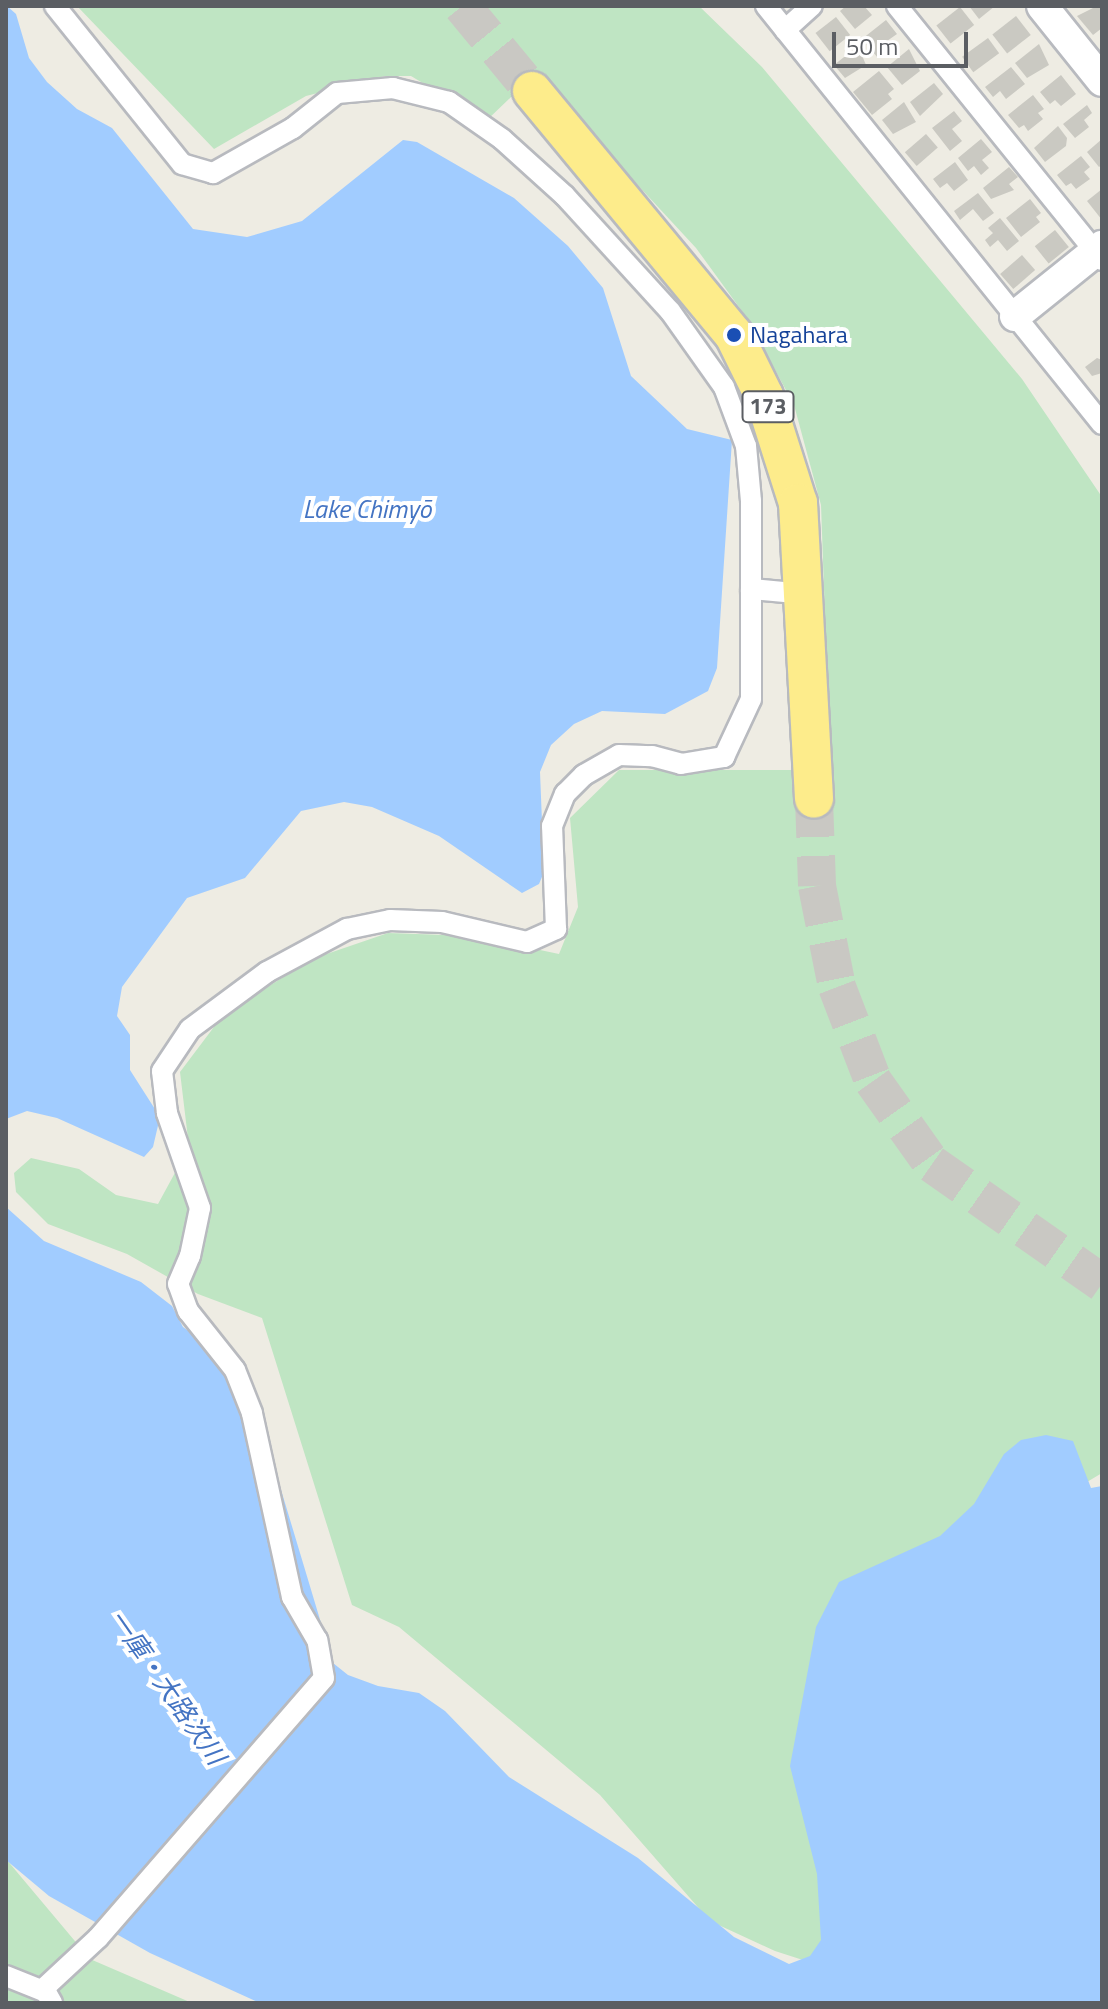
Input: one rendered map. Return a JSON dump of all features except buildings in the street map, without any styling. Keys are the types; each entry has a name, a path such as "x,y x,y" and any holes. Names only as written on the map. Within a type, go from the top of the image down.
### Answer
{"highway":[{"name":"173","path":"532,91 734,335 785,454 798,503 814,799"}],"street":[{"path":"6,1976 47,1997 324,1678 317,1640 292,1597 252,1413 235,1370 196,1323 178,1284 190,1256 200,1208 167,1113 162,1071 190,1029 267,972 347,929 390,920 442,922 527,942 556,929 552,826 565,794 584,775 619,755 652,756 681,764 724,757 751,699 746,446 724,387 670,311 565,196 502,139 449,102 393,88 337,93 293,128 213,173 182,164 55,6"},
{"path":"766,6 1102,424"},
{"path":"785,30 812,6"},
{"path":"897,6 1100,253 1015,316"},
{"path":"1045,7 1102,81"},
{"path":"751,589 805,594"}],"green space":[{"path":"77,6 699,6 762,67 1022,379 1102,497 1102,1473 1015,1525 840,1972 775,1951 710,1921 600,1795 399,1627 352,1605 262,1318 198,1294 127,1254 48,1224 16,1192 14,1173 31,1158 79,1169 116,1195 158,1204 189,1147 180,1072 223,1015 312,959 388,933 473,936 559,954 578,907 570,818 619,770 823,770 826,645 821,505 794,405 747,318 696,248 535,74 486,121 411,76 385,76 306,96 214,149"},
{"path":"6,1859 90,1959 192,2003 6,2003"}],"water":[{"name":"Lake Chimyō","path":"7,6 16,14 29,58 47,82 77,109 112,128 193,229 247,237 302,221 403,140 417,142 514,198 568,246 603,288 631,376 687,429 732,440 717,668 708,691 665,714 602,711 574,724 551,745 540,772 544,872 539,884 522,893 439,836 372,807 344,802 301,811 245,878 187,898 122,987 117,1016 130,1035 130,1070 160,1117 153,1147 144,1157 57,1118 27,1111 6,1119"},
{"name":"一庫・大路次川","path":"6,1207 44,1241 141,1282 172,1306 183,1327 238,1367 252,1393 333,1663 348,1675 378,1686 419,1693 445,1711 509,1777 638,1858 734,1937 789,1964 810,1956 821,1940 817,1874 790,1766 816,1627 839,1582 940,1536 974,1504 1004,1454 1021,1440 1046,1435 1073,1441 1091,1488 1102,1486 1102,2003 260,2003 150,1953 49,1896 6,1860"}],"tunnel":[{"path":"462,6 532,91"},
{"path":"814,799 817,886 837,987 873,1081 932,1164 1102,1283"}],"place":[{"name":"Nagahara","path":"734,335"}]}
